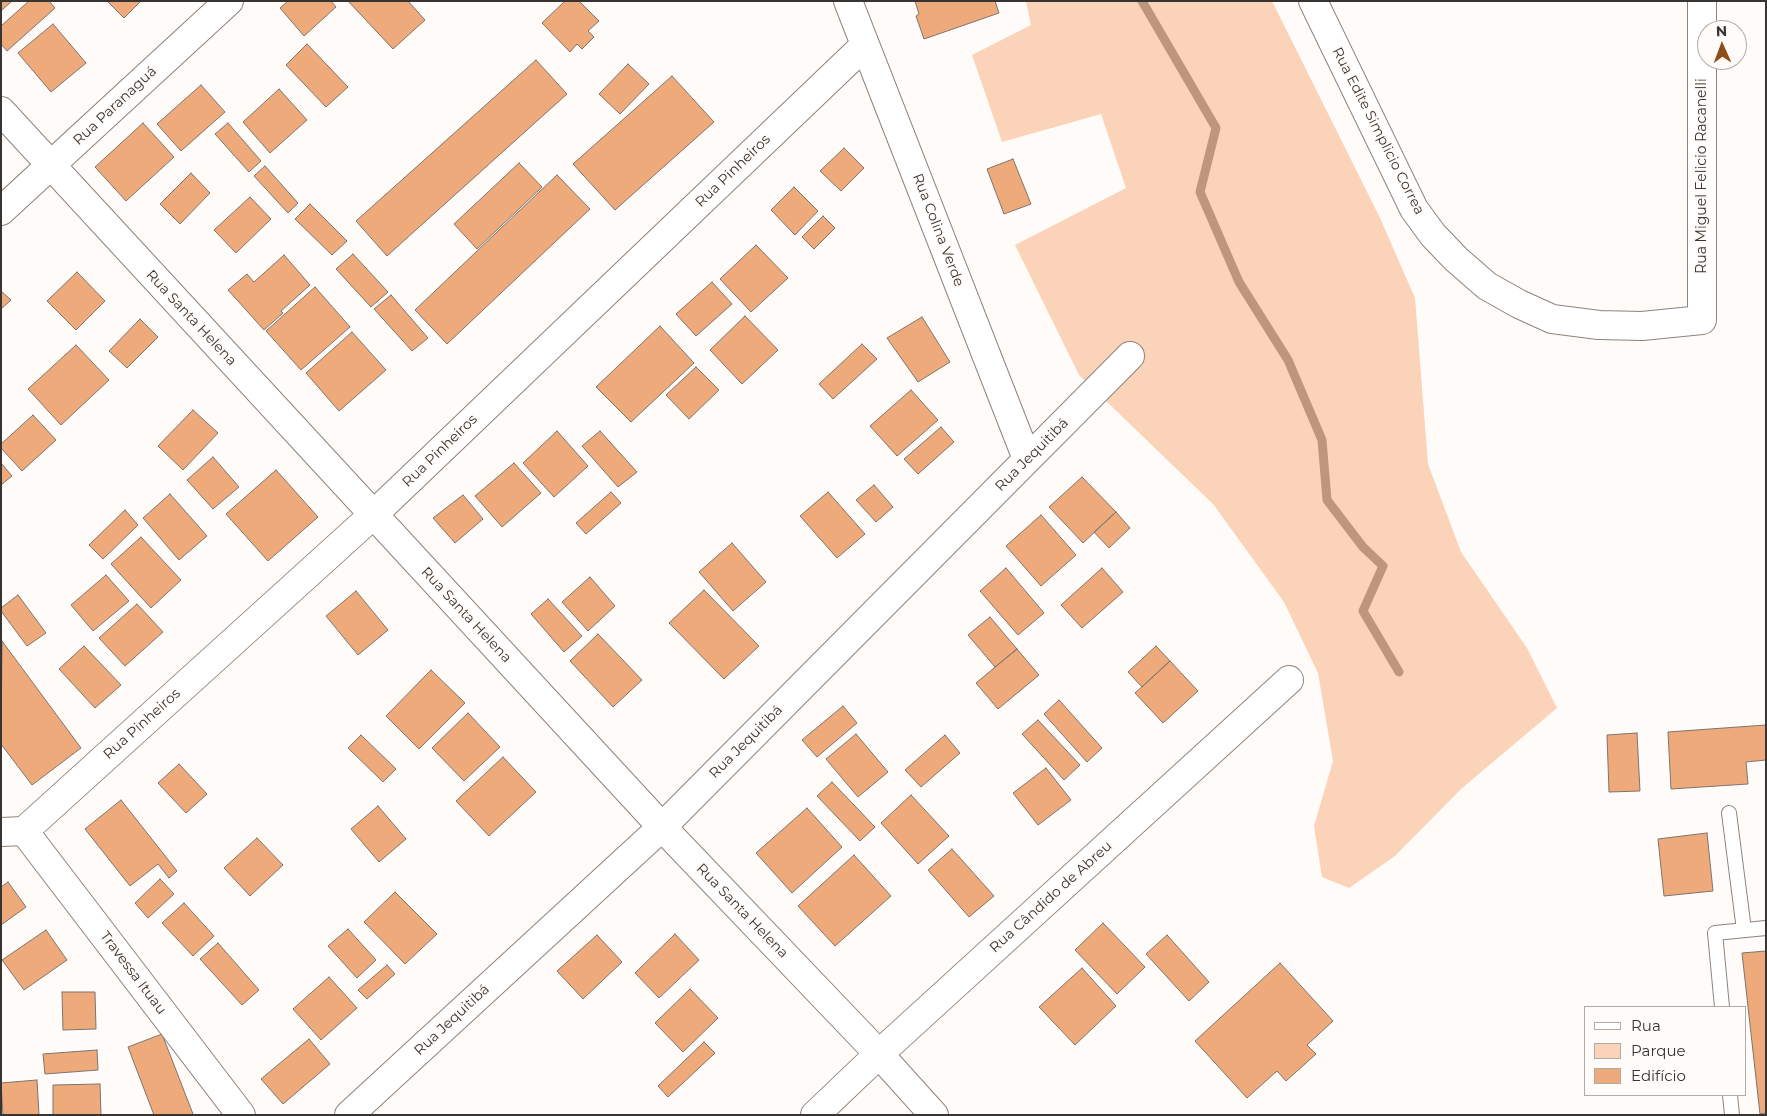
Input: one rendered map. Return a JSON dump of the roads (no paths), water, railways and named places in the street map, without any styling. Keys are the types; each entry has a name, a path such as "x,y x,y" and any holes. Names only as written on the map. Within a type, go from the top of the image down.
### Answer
{"street":[{"name":"Rua Paranaguá","path":"1,211 229,1"},
{"name":"Rua Colina Verde","path":"848,1 1028,459"},
{"name":"Rua Edite Simplicio Correa","path":"1313,1 1414,208 1433,235 1487,286 1519,304 1552,319 1642,326 1702,320"},
{"name":"Rua Miguel Felicio Racanelli","path":"1702,1 1702,320"},
{"name":"Rua Pinheiros","path":"13,831 373,515 865,45"},
{"name":"Rua Santa Helena","path":"1,111 662,826 879,1054 934,1115"},
{"name":"Rua Jequitibá","path":"349,1115 662,826 1130,356"},
{"name":"Rua Cândido de Abreu","path":"815,1115 879,1054 1289,680"},
{"name":"Travessa Ituau","path":"13,831 241,1115"}],"lane":[{"path":"1729,813 1744,930"},
{"path":"1722,1006 1715,933 1766,928"},
{"path":"1730,1096 1732,1115"}],"waterway":[{"path":"1142,1 1216,128 1200,192 1239,282 1288,360 1322,440 1327,500 1363,547 1383,566 1363,611 1399,672"}]}
